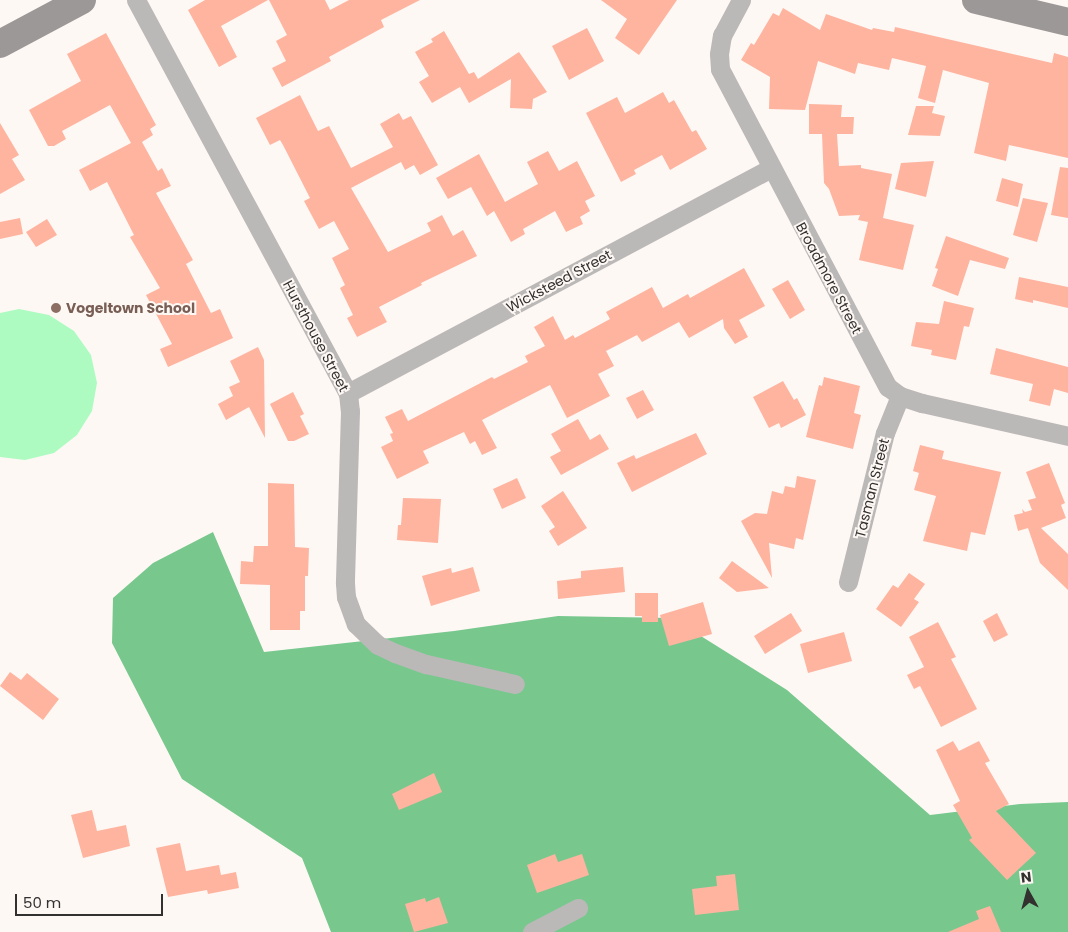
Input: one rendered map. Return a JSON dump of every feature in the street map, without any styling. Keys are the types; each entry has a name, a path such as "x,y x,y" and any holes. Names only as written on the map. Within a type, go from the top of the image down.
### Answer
{"main road":[{"path":"0,44 82,0"},
{"path":"976,0 1068,22"}],"street":[{"name":"Hursthouse Street","path":"136,0 348,393 350,411 345,583 346,597 356,624 378,645 394,653 426,664 515,684"},
{"name":"Broadmore Street","path":"741,0 722,35 718,54 720,69 872,360 888,386 900,396 922,403 1068,436"},
{"name":"Wicksteed Street","path":"348,393 771,168"},
{"name":"Tasman Street","path":"848,582 885,433 900,396"},
{"path":"532,932 578,908"}],"green space":[{"path":"19,309 49,315 74,331 91,355 97,383 92,411 77,435 54,453 25,460 0,457 0,313"},
{"path":"213,532 264,652 454,631 558,616 672,618 787,690 930,815 1020,804 1068,802 1068,932 331,932 302,858 182,779 112,643 113,598 153,563"}],"building":[{"path":"205,0 268,0 221,26 237,57 219,67 188,10"},
{"path":"269,0 325,0 330,10 349,0 420,0 381,20 384,27 329,57 331,61 282,87 272,68 286,61 276,41 287,35"},
{"path":"601,0 677,0 639,55 615,38 627,19"},
{"path":"783,8 820,30 826,14 872,30 873,28 894,32 895,27 1052,63 1054,53 1068,57 1068,158 1009,145 1006,161 974,153 989,83 943,70 935,103 918,98 926,66 892,58 889,70 858,63 855,74 818,61 805,110 769,109 770,77 741,60 751,43 754,45 773,13 779,16"},
{"path":"587,28 604,61 569,80 552,46"},
{"path":"444,31 469,74 474,72 478,79 519,52 547,92 533,99 532,109 510,108 511,79 469,103 460,87 432,103 419,82 429,76 415,52 433,42 431,39"},
{"path":"106,33 156,125 150,129 153,135 142,142 158,171 162,168 171,186 156,193 193,260 186,264 211,313 220,309 233,338 168,367 160,349 172,344 146,295 160,288 130,237 134,235 107,182 90,191 79,170 131,143 110,105 62,131 66,139 54,146 48,146 29,110 81,81 67,54"},
{"path":"663,92 669,103 674,100 692,132 696,130 707,149 670,170 662,155 634,170 636,174 621,182 586,113 617,97 625,113"},
{"path":"300,95 318,131 329,126 351,168 393,147 380,124 399,113 403,120 411,116 438,165 420,175 414,165 405,170 401,162 351,188 388,252 431,231 427,223 442,215 453,236 463,230 477,256 421,283 422,285 379,307 387,322 357,337 347,318 353,315 340,288 345,285 332,258 349,249 334,221 319,229 304,201 310,198 283,145 280,140 270,145 256,118"},
{"path":"809,104 842,105 841,117 854,117 853,134 837,134 839,166 861,165 861,168 892,174 883,218 914,225 903,270 859,260 868,222 858,220 860,215 839,216 829,189 824,183 822,134 809,134"},
{"path":"916,106 934,106 932,113 945,116 940,136 908,135"},
{"path":"0,123 19,155 12,159 25,180 0,194"},
{"path":"548,151 559,171 577,161 595,196 585,201 590,211 580,217 583,224 566,232 555,211 523,229 525,234 511,242 494,211 487,216 471,187 448,199 436,178 479,154 505,202 538,184 527,162"},
{"path":"934,161 926,197 895,189 901,163"},
{"path":"1060,167 1068,168 1068,218 1051,215"},
{"path":"1002,178 1023,184 1018,207 996,201"},
{"path":"1023,198 1048,203 1037,242 1013,235"},
{"path":"20,218 23,234 0,239 0,222"},
{"path":"47,219 57,235 36,247 26,232"},
{"path":"946,236 1009,258 1005,269 970,260 958,296 932,286 938,269 935,268"},
{"path":"744,268 765,306 739,320 748,337 735,344 724,328 723,319 689,338 679,322 642,342 637,335 606,351 614,366 598,374 610,396 567,418 550,385 482,420 497,448 482,455 475,441 470,444 464,432 423,451 429,463 397,479 381,447 393,441 390,434 393,433 385,417 402,409 408,421 492,377 494,379 528,362 525,356 545,346 534,327 553,316 565,340 573,335 575,338 610,319 606,312 652,287 663,308 688,294 690,298"},
{"path":"1019,277 1068,287 1068,308 1033,300 1033,303 1015,299"},
{"path":"788,280 805,310 790,319 772,289"},
{"path":"944,301 974,308 969,327 964,326 956,360 931,355 932,350 911,346 916,322 939,324"},
{"path":"258,347 264,360 265,438 249,407 226,420 218,404 233,396 229,387 240,382 230,361"},
{"path":"996,348 1068,367 1068,393 1054,389 1050,406 1029,401 1033,384 990,374"},
{"path":"824,377 860,386 854,413 861,415 853,449 806,437 819,385 822,386"},
{"path":"783,381 794,400 797,398 806,415 781,428 779,423 769,428 753,397"},
{"path":"643,390 654,410 637,419 626,398"},
{"path":"293,392 304,414 300,416 309,434 294,441 288,441 270,404"},
{"path":"578,419 590,440 600,434 609,449 561,475 550,457 561,451 551,434"},
{"path":"696,433 707,454 632,492 617,463 634,455 636,459"},
{"path":"920,445 944,451 942,459 1001,472 985,535 971,532 967,551 923,541 936,496 914,490 919,473 913,471"},
{"path":"1049,463 1065,503 1061,505 1066,518 1041,528 1068,554 1068,590 1040,563 1028,528 1018,531 1014,515 1023,513 1022,509 1025,512 1032,510 1028,500 1036,498 1026,472"},
{"path":"797,476 816,480 803,540 796,538 794,549 769,543 772,578 741,521 755,513 767,514 772,491 783,494 785,486 795,488"},
{"path":"517,478 526,498 502,509 493,489"},
{"path":"268,483 294,484 295,547 309,548 308,576 305,576 305,611 300,611 300,630 270,630 270,585 240,584 241,561 253,562 254,546 268,546"},
{"path":"563,491 587,528 558,546 549,531 555,527 541,506"},
{"path":"403,498 441,499 438,543 397,540 398,525 401,525"},
{"path":"732,561 769,588 737,592 719,578"},
{"path":"473,567 480,591 431,606 422,576 451,568 452,573"},
{"path":"623,567 625,592 558,599 557,581 581,578 581,571"},
{"path":"909,573 925,584 914,599 919,602 901,627 876,609 893,585 898,588"},
{"path":"635,593 658,593 658,622 642,622 642,616 635,616"},
{"path":"703,602 712,634 669,646 660,615"},
{"path":"791,613 802,631 765,654 754,636"},
{"path":"997,613 1008,635 994,642 983,621"},
{"path":"938,622 956,657 951,659 977,709 941,727 920,686 914,689 907,675 924,667 909,637"},
{"path":"844,632 852,661 808,673 800,644"},
{"path":"10,672 21,680 27,673 59,699 43,720 0,686"},
{"path":"953,741 959,751 979,741 990,761 985,763 1009,804 996,811 1036,853 1007,880 969,840 972,838 953,805 960,801 936,750"},
{"path":"434,773 442,792 399,810 392,794"},
{"path":"92,810 97,831 126,825 130,846 83,858 71,815"},
{"path":"180,843 186,871 219,865 221,875 236,872 239,888 208,894 207,890 168,897 156,848"},
{"path":"555,854 558,862 582,854 589,875 537,893 527,865"},
{"path":"735,874 739,910 695,915 692,889 717,886 716,876"},
{"path":"439,897 448,923 414,932 405,904 425,898 426,902"},
{"path":"990,906 1001,932 948,932 979,919 976,911"}],"place":[{"name":"Vogeltown School","path":"56,308"}]}
